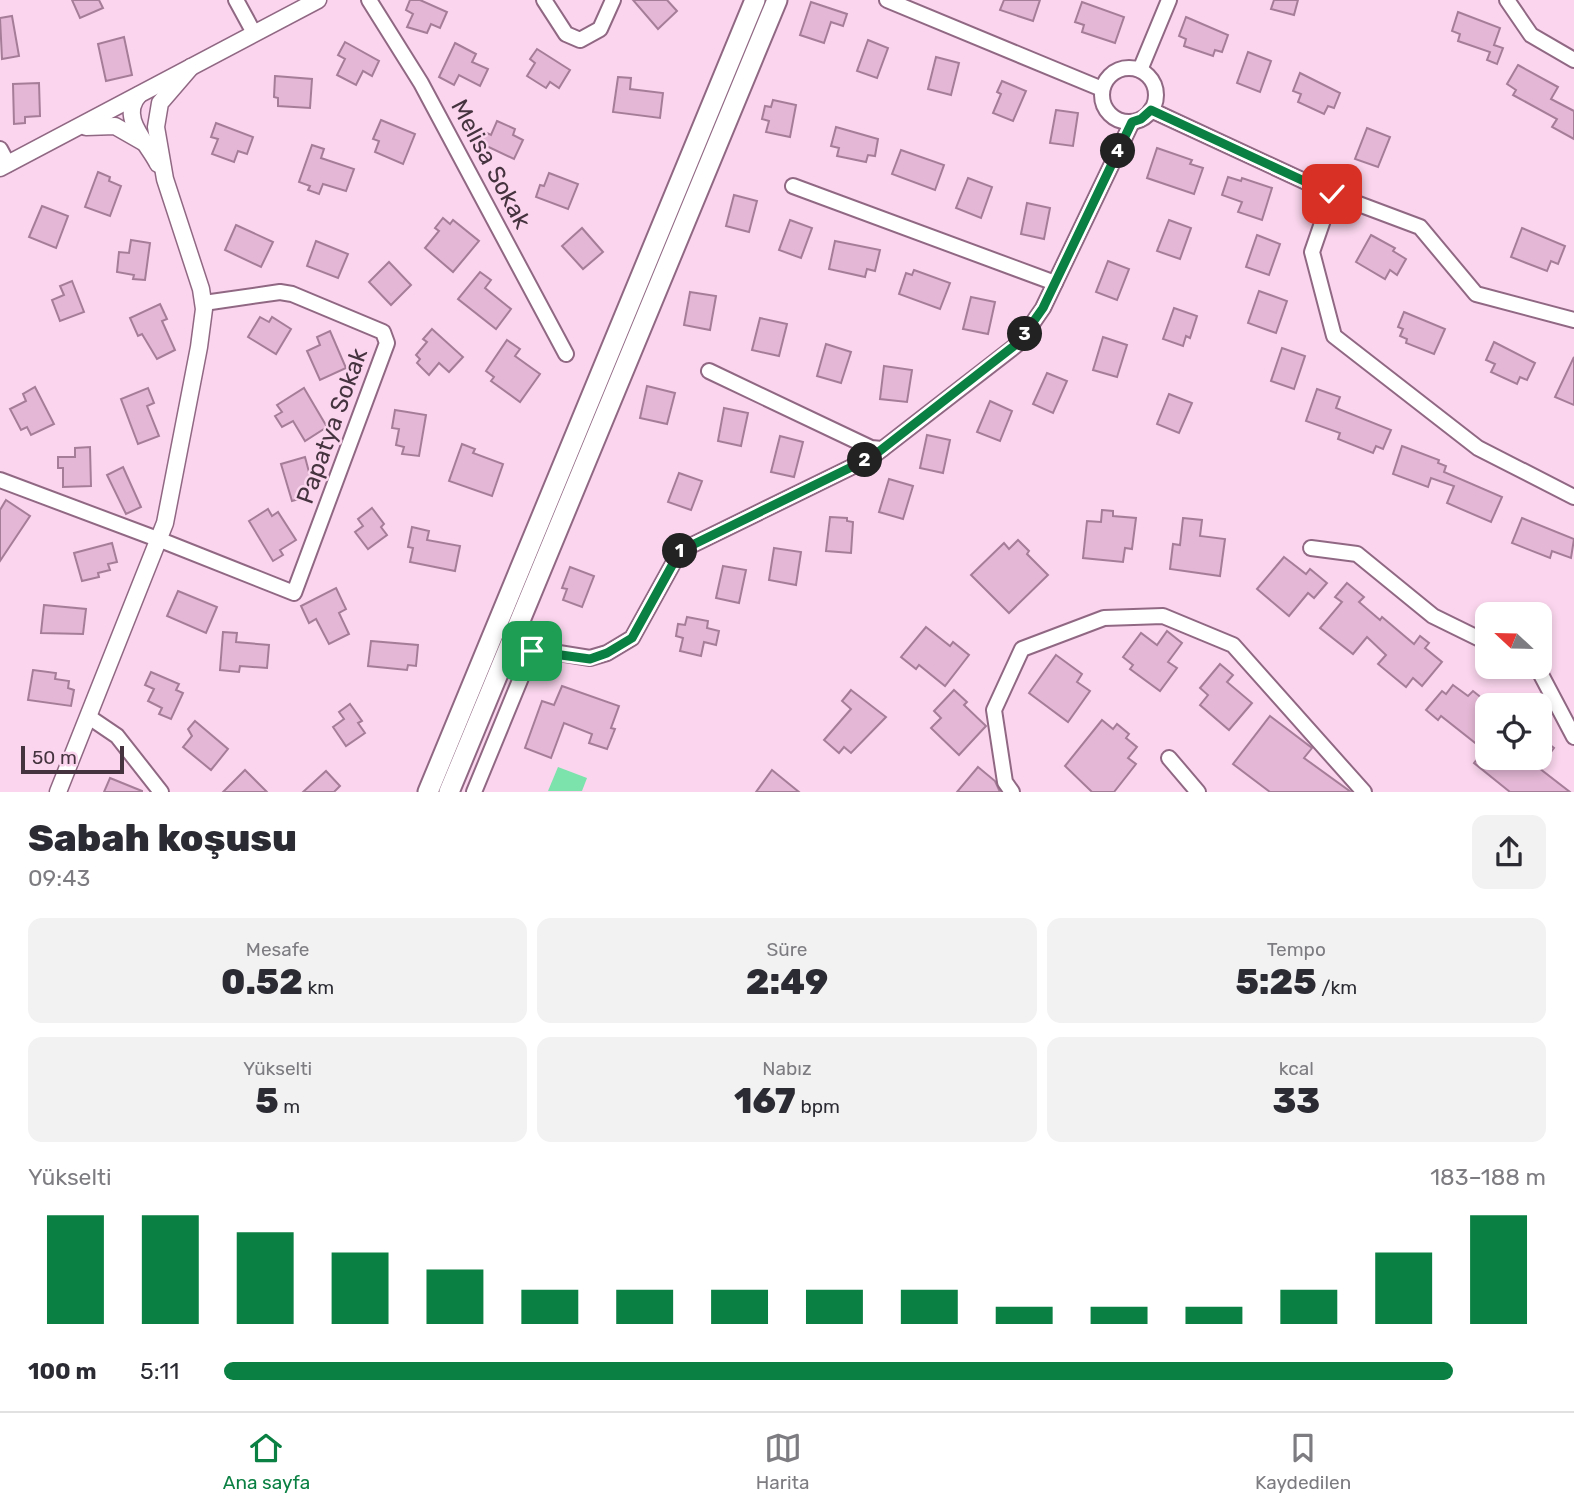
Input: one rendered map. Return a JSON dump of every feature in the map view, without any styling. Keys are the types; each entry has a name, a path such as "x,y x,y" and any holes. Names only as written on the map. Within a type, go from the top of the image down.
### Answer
{"main road":[{"path":"428,792 755,0"},
{"path":"449,792 777,0"}],"street":[{"path":"236,0 254,33"},
{"path":"3,160 73,130 318,0"},
{"name":"Melisa Sokak","path":"369,0 421,82 566,354"},
{"path":"544,0 566,34 580,40 600,29 613,0"},
{"path":"887,0 1102,89"},
{"path":"1140,70 1169,0"},
{"path":"1507,0 1531,35 1574,60"},
{"path":"58,792 160,539 199,347 204,303 165,179 158,145 157,115 166,93 191,67"},
{"path":"1131,68 1140,70 1153,83 1156,92 1151,110 1141,119 1132,122 1114,118 1105,108 1102,89 1113,73 1131,68"},
{"path":"140,94 134,101 131,114 165,179"},
{"path":"1151,110 1332,194 1420,227 1476,294 1574,320"},
{"path":"509,645 590,659 607,653 632,638 680,551 872,457 1019,342 1043,308 1132,122"},
{"path":"73,130 93,125 115,126 137,137 147,146"},
{"path":"793,186 1055,284"},
{"path":"1332,194 1312,251 1334,336 1478,448 1574,497"},
{"name":"Papatya Sokak","path":"160,539 294,593 387,342 383,332 292,294 280,292 204,303"},
{"path":"709,371 871,448 882,449"},
{"path":"0,480 160,539"},
{"path":"1311,548 1357,554 1433,616 1475,637"},
{"path":"1012,792 1005,782 994,710 1022,649 1104,618 1163,616 1233,645 1364,792"},
{"path":"474,792 532,651"},
{"path":"1543,679 1574,737"},
{"path":"89,717 117,736 161,792"},
{"path":"1169,758 1198,792"}],"green space":[{"path":"558,767 587,778 582,791 548,791"}],"building":[{"path":"72,0 99,0 103,8 80,18"},
{"path":"410,0 420,0 447,12 440,28 431,24 427,33 407,27 413,14 406,10"},
{"path":"633,0 667,0 677,11 658,29"},
{"path":"1004,0 1040,0 1033,21 1000,10"},
{"path":"1274,0 1298,0 1294,15 1271,9"},
{"path":"811,2 847,14 843,26 831,22 824,43 800,35"},
{"path":"1082,2 1124,17 1115,43 1082,32 1084,25 1075,22"},
{"path":"1458,12 1500,28 1494,45 1503,48 1497,64 1487,60 1490,52 1458,41 1460,34 1452,31"},
{"path":"12,16 19,56 2,59 0,18"},
{"path":"1186,17 1228,35 1222,52 1215,50 1213,56 1184,46 1186,39 1179,36"},
{"path":"124,37 132,75 106,81 98,44"},
{"path":"868,40 888,48 877,78 857,71"},
{"path":"345,42 379,61 372,76 363,71 356,85 337,75 345,59 338,55"},
{"path":"455,43 476,54 472,62 488,69 480,86 459,75 454,85 439,77"},
{"path":"537,49 570,70 559,88 550,82 546,88 527,76 535,63 530,59"},
{"path":"1248,52 1271,61 1260,92 1237,83"},
{"path":"936,57 959,63 951,95 928,89"},
{"path":"1518,65 1558,87 1551,99 1574,111 1574,139 1552,127 1557,119 1513,95 1516,90 1507,84"},
{"path":"1300,73 1340,93 1334,108 1328,106 1324,114 1298,102 1301,94 1293,91"},
{"path":"275,76 312,79 310,108 278,106 278,98 274,97"},
{"path":"618,77 631,78 630,89 663,93 660,118 613,112"},
{"path":"1002,81 1026,91 1013,121 993,113 1001,94 997,92"},
{"path":"39,83 40,116 25,117 25,123 14,124 13,84"},
{"path":"773,100 796,105 790,137 766,132 769,121 762,119 765,106 771,107"},
{"path":"1056,110 1078,113 1073,146 1050,143"},
{"path":"381,120 415,134 403,164 375,152 379,141 373,139"},
{"path":"497,121 515,129 513,135 523,140 514,159 478,142 483,131 491,135"},
{"path":"216,123 253,137 247,154 238,151 234,162 212,154 218,139 211,137"},
{"path":"836,127 878,139 875,156 868,155 866,162 837,156 839,148 831,146"},
{"path":"1367,128 1390,137 1378,167 1355,159"},
{"path":"312,145 324,149 321,158 354,169 346,191 323,184 319,194 308,190 310,186 299,182"},
{"path":"1157,148 1192,160 1190,164 1203,168 1194,194 1147,178"},
{"path":"901,150 944,165 935,190 892,174"},
{"path":"98,172 121,186 110,216 85,207"},
{"path":"549,173 578,184 568,209 536,197 540,185 544,186"},
{"path":"1228,177 1241,181 1242,178 1272,188 1262,220 1238,212 1242,202 1222,195"},
{"path":"968,178 992,187 981,218 956,208"},
{"path":"734,195 757,201 749,232 726,226"},
{"path":"1027,203 1050,208 1044,239 1021,234"},
{"path":"42,206 68,216 56,248 29,237"},
{"path":"443,218 450,224 453,220 479,241 453,272 425,248 439,231 435,228"},
{"path":"790,220 812,228 801,258 779,250"},
{"path":"1169,220 1191,228 1180,259 1157,251"},
{"path":"236,225 273,242 261,267 225,250"},
{"path":"582,228 603,252 583,269 562,246"},
{"path":"1522,228 1565,246 1558,264 1551,261 1547,271 1511,257"},
{"path":"1257,235 1280,244 1269,275 1246,267"},
{"path":"1371,235 1395,248 1393,251 1406,259 1397,275 1390,270 1385,279 1356,262"},
{"path":"131,240 150,243 145,280 133,279 134,275 117,272 119,252 129,253"},
{"path":"316,241 348,254 338,278 307,266"},
{"path":"835,241 880,250 875,271 867,269 865,277 829,269"},
{"path":"1108,261 1129,269 1117,300 1096,292"},
{"path":"389,262 411,285 391,305 369,282"},
{"path":"914,270 950,283 940,309 899,294 906,273 912,275"},
{"path":"480,272 491,280 485,288 511,309 496,329 458,299"},
{"path":"72,281 84,312 60,321 52,300 64,295 60,286"},
{"path":"1259,291 1287,301 1276,333 1248,323"},
{"path":"690,292 716,296 710,330 684,325"},
{"path":"971,297 995,302 988,334 963,329"},
{"path":"160,304 167,319 162,321 175,350 157,359 142,334 138,336 130,318"},
{"path":"1174,308 1197,316 1190,338 1186,336 1183,346 1163,339"},
{"path":"1404,312 1445,329 1434,354 1406,343 1407,339 1400,336 1403,329 1398,327"},
{"path":"260,317 269,322 272,317 291,329 276,354 248,337"},
{"path":"760,318 787,324 779,356 752,350"},
{"path":"432,329 463,357 449,372 439,363 429,375 417,363 420,359 416,355 427,342 423,339"},
{"path":"330,331 346,368 320,380 307,351 320,345 317,337"},
{"path":"1103,337 1127,345 1117,377 1093,370"},
{"path":"507,340 520,349 515,356 540,374 520,402 491,381 494,377 486,371"},
{"path":"1494,342 1535,363 1527,380 1520,377 1517,384 1491,372 1495,364 1486,360"},
{"path":"826,344 851,352 841,383 817,376"},
{"path":"1282,348 1305,356 1294,389 1271,381"},
{"path":"1574,357 1574,405 1555,397"},
{"path":"884,366 912,370 907,402 880,399"},
{"path":"1047,373 1067,381 1053,413 1033,404"},
{"path":"647,386 675,393 667,424 640,418"},
{"path":"35,387 54,424 31,435 27,427 21,430 10,409 26,401 23,394"},
{"path":"148,388 154,403 147,406 159,436 138,444 121,399"},
{"path":"304,388 327,427 305,441 293,421 282,427 275,416 282,412 277,405"},
{"path":"1317,389 1340,397 1336,408 1391,430 1383,449 1376,446 1373,453 1338,439 1340,433 1306,421"},
{"path":"1169,394 1192,403 1179,433 1157,424"},
{"path":"990,401 1012,411 1000,441 977,432"},
{"path":"724,408 748,413 741,446 718,441"},
{"path":"395,410 426,415 419,456 402,454 404,447 396,445 399,429 392,428"},
{"path":"927,435 950,440 943,473 920,468"},
{"path":"780,436 803,442 794,477 771,472"},
{"path":"462,444 475,449 473,453 503,464 492,496 449,481"},
{"path":"1402,446 1439,460 1438,463 1446,466 1444,472 1502,497 1491,522 1447,503 1454,486 1431,478 1428,487 1393,474"},
{"path":"90,447 91,486 63,487 63,468 58,468 58,457 75,457 75,448"},
{"path":"305,457 313,487 304,489 306,497 292,501 281,464"},
{"path":"123,467 141,507 126,514 107,475"},
{"path":"679,473 702,481 691,510 668,502"},
{"path":"889,479 913,486 903,519 879,512"},
{"path":"6,500 30,516 0,561 0,510"},
{"path":"372,508 384,524 381,527 387,535 368,549 355,532 363,526 358,519"},
{"path":"268,509 272,516 278,512 296,540 280,550 283,555 273,561 249,521"},
{"path":"1102,510 1113,511 1113,516 1136,518 1132,549 1125,548 1123,562 1083,558 1087,521 1101,522"},
{"path":"830,517 847,518 847,521 853,522 851,553 826,551"},
{"path":"1183,518 1202,520 1200,536 1225,539 1220,576 1170,569 1173,544 1180,545"},
{"path":"1522,518 1574,539 1571,558 1552,551 1550,558 1512,543"},
{"path":"412,527 429,531 427,540 460,546 455,571 410,562 413,548 408,547"},
{"path":"1018,540 1029,551 1027,554 1048,575 1009,613 971,575 1004,543 1009,549"},
{"path":"112,543 117,562 108,564 110,570 98,573 99,577 82,581 74,553"},
{"path":"774,548 801,552 796,585 769,580"},
{"path":"1284,557 1306,574 1310,569 1327,583 1314,598 1308,593 1289,616 1257,589"},
{"path":"723,566 746,570 739,603 716,598"},
{"path":"570,567 594,576 582,607 563,600 567,589 562,588"},
{"path":"1347,583 1364,597 1359,602 1380,620 1382,617 1414,644 1420,636 1429,643 1425,648 1442,662 1422,686 1413,678 1406,687 1378,664 1386,655 1367,637 1353,654 1320,628 1342,602 1335,597"},
{"path":"336,588 346,609 339,613 349,634 329,644 316,619 309,623 301,606"},
{"path":"178,591 217,607 206,633 167,616"},
{"path":"44,605 86,609 83,634 41,633"},
{"path":"687,617 708,621 707,628 719,631 716,645 704,642 701,656 680,651 683,638 676,636 678,624 685,625"},
{"path":"926,627 950,646 953,642 969,655 945,686 919,665 916,669 901,657"},
{"path":"1167,631 1182,643 1168,662 1177,668 1160,691 1130,669 1133,665 1123,657 1141,633 1157,645"},
{"path":"223,632 237,633 236,642 269,645 267,668 240,666 239,672 220,670"},
{"path":"371,641 418,645 416,666 408,665 407,670 368,666"},
{"path":"1056,655 1082,674 1077,682 1090,691 1068,722 1029,693"},
{"path":"1220,664 1233,675 1227,682 1252,703 1229,730 1200,705 1208,695 1200,688"},
{"path":"33,670 56,673 55,679 69,681 68,688 74,690 71,706 28,700"},
{"path":"151,672 179,684 176,690 183,693 171,719 159,714 162,708 148,701 154,689 145,685"},
{"path":"1453,685 1468,696 1473,691 1476,693 1475,743 1441,716 1438,720 1426,710 1442,691 1446,694"},
{"path":"562,686 619,706 611,728 615,729 607,749 589,743 592,734 564,723 551,758 525,748 542,701 554,705"},
{"path":"851,690 886,717 851,753 844,747 839,753 824,740 851,709 842,701"},
{"path":"954,690 967,702 964,705 986,726 959,755 931,728 941,718 934,711"},
{"path":"350,704 362,721 358,723 365,733 346,746 333,727 344,719 339,712"},
{"path":"1270,716 1312,748 1304,758 1351,792 1270,792 1233,764"},
{"path":"1102,720 1113,729 1117,724 1129,734 1126,738 1137,747 1128,758 1136,764 1114,792 1092,792 1065,766"},
{"path":"195,721 228,749 211,770 183,747 192,736 188,729"},
{"path":"978,767 995,781 1000,792 957,792"},
{"path":"245,770 267,792 223,792"},
{"path":"772,770 799,792 756,792"},
{"path":"1483,770 1542,770 1570,792 1510,792"},
{"path":"326,771 340,786 334,792 303,792"},
{"path":"110,778 142,791 142,792 104,792"}],"route":[{"path":"532,651 590,659 607,653 632,638 680,551 872,457 1019,342 1043,308 1132,122 1141,119 1151,110 1332,194"}]}
